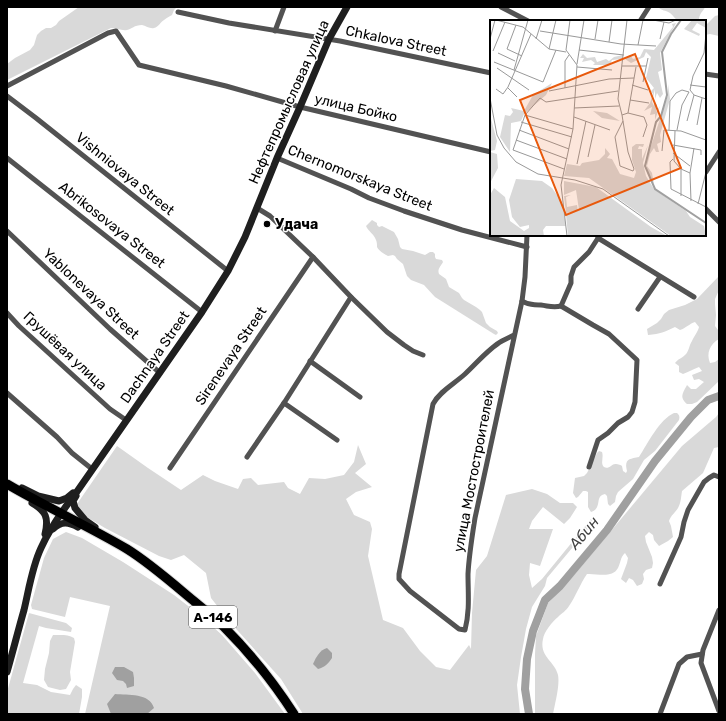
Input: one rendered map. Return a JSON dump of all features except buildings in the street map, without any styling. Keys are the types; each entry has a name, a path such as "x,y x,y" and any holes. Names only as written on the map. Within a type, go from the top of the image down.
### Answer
{"highway":[{"name":"А-146","path":"7,484 61,512 128,550 170,580 223,626 255,661 294,714"}],"main road":[{"name":"Нефтепромысловая улица","path":"257,208 329,39 347,7"},
{"name":"Dachnaya Street","path":"40,549 61,512 202,312 228,271 245,237 257,208"},
{"path":"7,480 38,496 59,501 67,498 80,487"},
{"path":"80,487 73,501 75,508 85,520 128,550"},
{"path":"7,488 40,507 46,517 47,526 30,580 24,609 7,672"},
{"path":"40,549 53,528 60,523 70,523 128,550"}],"street":[{"path":"275,31 284,7"},
{"path":"501,7 526,20"},
{"path":"641,20 649,7"},
{"name":"Chkalova Street","path":"178,12 229,23 329,39 490,73"},
{"name":"улица Бойко","path":"7,86 108,33 116,31 139,65 226,86 300,107 490,152"},
{"path":"706,74 719,76"},
{"name":"Vishniovaya Street","path":"7,96 228,271"},
{"path":"706,172 719,152"},
{"name":"Abrikosovaya Street","path":"7,158 202,312"},
{"name":"Chernomorskaya Street","path":"277,158 351,188 369,198 404,211 462,230 527,247"},
{"path":"257,208 270,216 313,257 387,332 409,348 423,355"},
{"path":"706,209 719,222"},
{"name":"Yablonevaya Street","path":"7,231 110,329 160,373"},
{"path":"514,335 522,301 527,236"},
{"path":"561,306 571,283 570,276 574,267 589,252 599,237 694,298"},
{"name":"Sirenevaya Street","path":"170,468 313,257"},
{"path":"638,309 660,277"},
{"path":"247,457 284,403 351,297"},
{"path":"522,301 529,305 554,307 561,306 609,334 637,360 635,402 632,412 628,417 618,423 608,434 598,440 589,467"},
{"name":"Грушёвая улица","path":"7,313 110,409 126,420"},
{"name":"улица Мостостроителей","path":"514,335 470,546 469,603 467,621 465,630 459,629 410,591 399,579 399,574 434,404 443,391 464,375 495,346 514,335"},
{"path":"310,361 360,397"},
{"path":"7,393 72,453 92,469"},
{"path":"284,403 337,440"},
{"path":"660,584 681,537 688,510 704,482 709,478 716,476"},
{"path":"719,610 717,620 703,650 701,663 719,711"},
{"path":"660,714 678,664 687,657 702,654"}],"shaded area":[{"path":"79,7 177,7 172,15 154,28 142,25 125,30 111,28 7,80 7,64 30,50 34,45 37,35 41,31 56,25 59,21"},
{"path":"658,7 705,7 699,17 700,20 677,20 670,13"},
{"path":"719,15 719,36 706,35 706,24 715,16"},
{"path":"372,220 377,223 379,227 382,226 394,232 402,249 425,255 433,252 436,259 442,260 443,262 439,269 439,274 446,279 449,287 459,293 464,300 482,312 486,323 498,333 496,335 494,334 435,297 424,285 411,280 407,276 403,264 395,256 388,256 377,247 375,238 366,226"},
{"path":"719,276 719,290 715,299 715,326 719,330 719,339 711,346 708,356 710,363 719,359 719,381 697,402 687,404 682,397 684,390 687,385 691,389 696,389 704,382 699,379 694,380 692,375 702,371 699,367 683,374 679,372 679,366 675,363 686,354 699,327 695,322 680,330 675,327 656,334 648,335 647,329 657,323 669,310 697,299"},
{"path":"674,413 679,415 679,420 655,451 644,460 633,479 618,492 615,502 610,506 608,504 607,496 605,494 602,495 597,508 591,512 588,507 588,492 583,491 576,498 573,493 575,478 584,476 587,473 599,451 602,452 602,464 604,467 607,468 615,464 619,464 626,473 626,464 628,460 639,457 659,426"},
{"path":"719,413 719,447 714,448 703,473 682,491 679,506 669,521 673,537 659,546 654,540 653,535 649,532 645,536 653,563 652,568 646,570 643,574 644,579 642,584 637,586 633,580 629,578 626,583 621,579 628,558 625,553 621,558 618,568 612,573 604,575 587,574 568,608 547,630 542,645 545,655 554,666 558,675 558,689 553,714 535,714 536,636 548,603 575,574 682,446"},
{"path":"358,445 366,464 355,473 372,487 356,492 346,499 354,515 370,522 372,529 368,556 383,620 403,628 420,651 436,667 450,670 469,645 471,649 472,613 476,570 487,556 506,495 532,489 547,494 560,503 573,503 577,507 564,524 543,507 532,521 529,529 553,529 540,566 530,563 529,575 532,588 542,579 591,519 593,523 547,578 545,586 532,607 526,629 517,685 520,714 303,714 281,679 229,621 211,598 206,573 184,555 171,560 159,556 105,528 80,513 77,504 117,446 181,490 203,475 238,489 243,479 251,478 258,485 284,482 288,488 300,494 309,478 325,479 344,475 354,462"},
{"path":"66,532 82,538 123,562 174,595 201,616 222,635 255,673 285,714 85,714 110,606 70,597 65,617 32,609 31,605 44,558 53,539"},
{"path":"29,613 66,623 72,628 71,632 39,626 23,683 37,685 51,692 70,695 76,685 82,689 79,714 7,714 7,692"},
{"path":"53,635 69,636 74,638 75,642 70,672 71,680 66,689 60,690 48,687 44,680 50,641"},
{"path":"327,648 332,653 332,658 326,665 318,669 313,664 315,659 322,650"},
{"path":"115,667 124,667 133,672 134,686 127,688 123,681 117,680 112,673"},
{"path":"115,694 143,697 152,703 154,708 147,714 111,714 107,704"}],"waterway":[{"name":"Абин","path":"529,714 525,689 527,659 533,631 545,600 560,586 607,530 655,461 691,417 708,400 719,396"}],"place":[{"name":"Удача","path":"267,224"}]}
